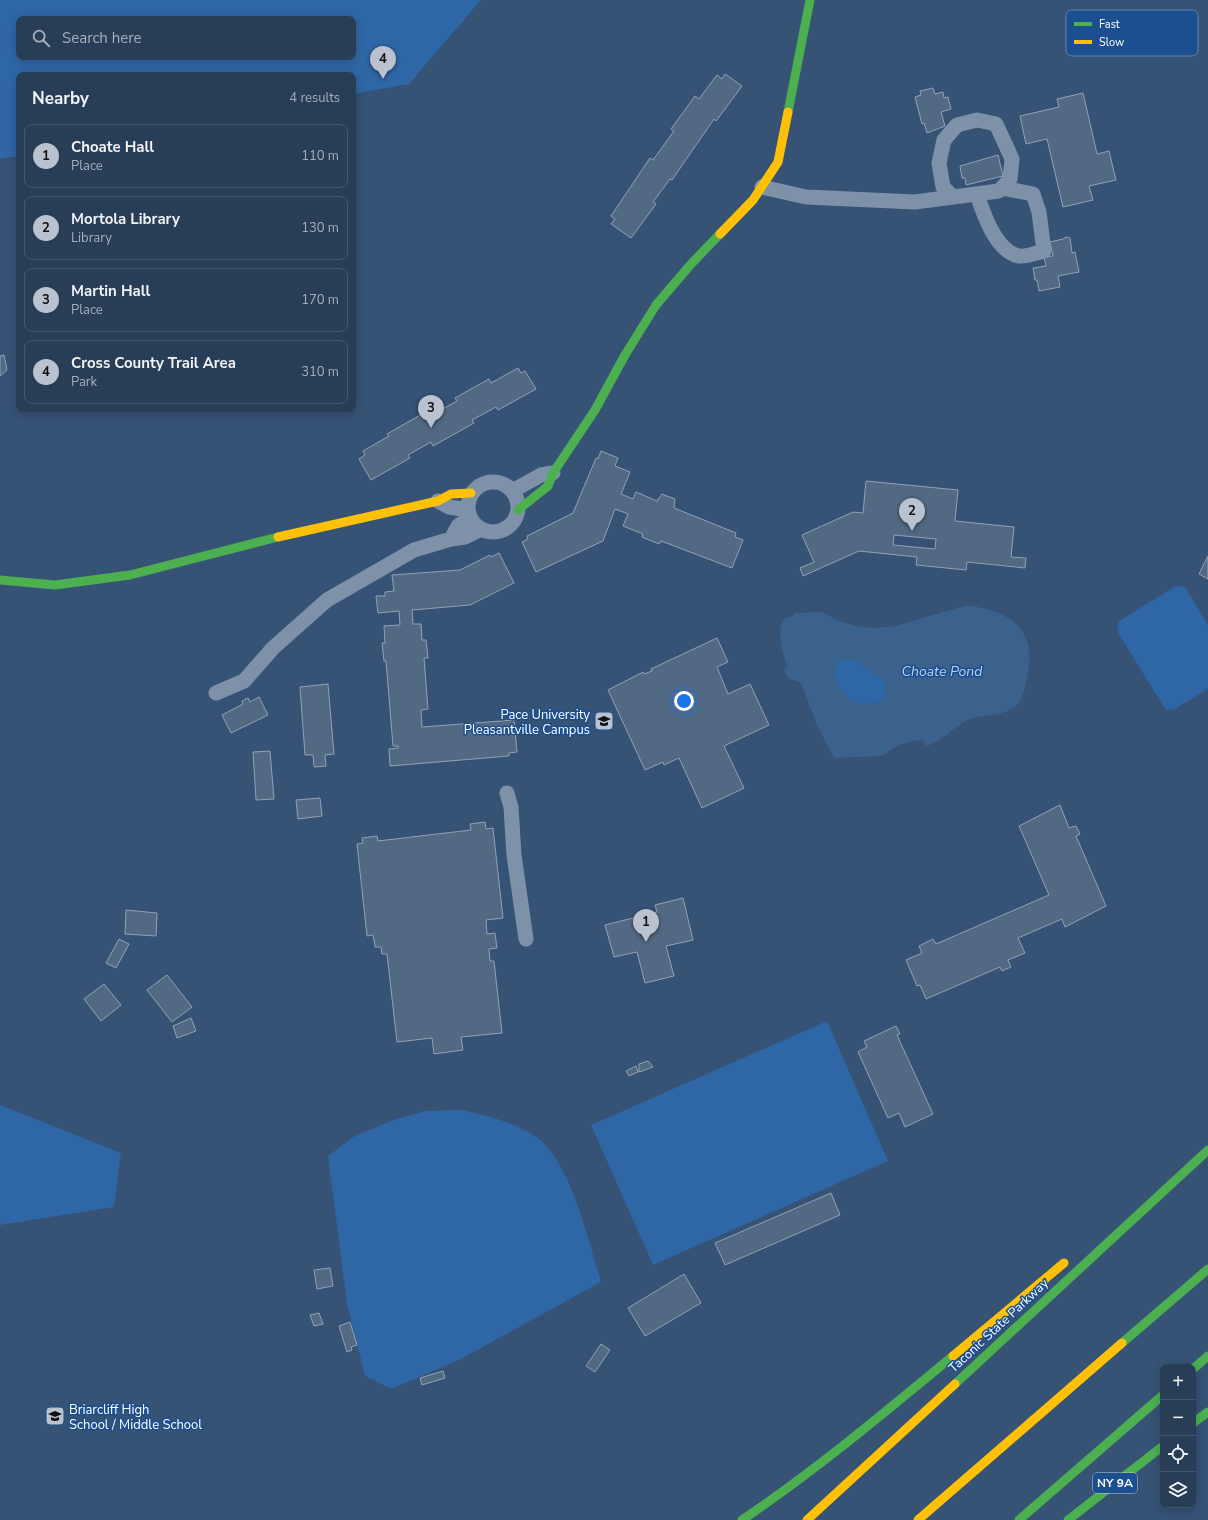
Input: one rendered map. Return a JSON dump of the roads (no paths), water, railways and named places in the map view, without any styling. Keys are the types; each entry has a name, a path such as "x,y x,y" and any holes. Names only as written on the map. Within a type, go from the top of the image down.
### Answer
{"main road":[{"path":"518,510 548,486 553,473 595,410 625,355 656,305 692,263 753,200 778,162 810,0"},
{"path":"0,580 55,585 130,575 315,528 438,501 451,494 471,493"},
{"name":"Taconic State Parkway","path":"807,1520 1208,1150"},
{"path":"1109,1228 1169,1185"},
{"path":"742,1520 787,1490 864,1430 1073,1256"},
{"path":"918,1520 1208,1269"},
{"path":"1196,1366 1208,1356"},
{"name":"NY 9A","path":"1019,1520 1160,1398"},
{"path":"1196,1421 1208,1412"},
{"name":"NY 9A","path":"1068,1520 1160,1448"}],"street":[{"path":"762,187 806,197 915,202 999,191 1010,179 1012,159 996,124 976,120 957,125 944,140 939,163 943,187 953,197"},
{"path":"977,194 984,215 1006,251 1020,257 1044,251 1039,212 1033,194 1002,188"},
{"path":"512,491 541,475 553,473"},
{"path":"438,501 473,519 494,532 507,528 512,523 518,510 518,503 507,485 491,481 483,483 471,493 468,502 473,519"},
{"path":"216,693 244,681 273,648 327,600 414,550 451,539 458,526 473,519"},
{"path":"507,793 511,807 514,855 526,939"}],"water":[{"name":"Choate Pond","path":"967,605 996,612 1008,618 1018,625 1028,646 1029,660 1023,695 1017,705 1012,709 1000,714 968,720 938,741 927,746 921,740 900,745 883,756 834,758 817,725 801,683 788,678 784,670 787,666 780,637 783,619 793,616 794,613 822,612 837,620 856,626 874,628 896,626","holes":["843,659 855,660 866,666 886,683 885,696 882,700 870,704 858,704 841,690 835,677 835,670 837,664"]}],"place":[{"name":"Cross County Trail Area","path":"383,79"},
{"name":"Martin Hall","path":"431,428"},
{"name":"Mortola Library","path":"912,531"},
{"name":"Pace University Pleasantville Campus","path":"604,721"},
{"name":"Choate Hall","path":"646,942"},
{"name":"Briarcliff High School / Middle School","path":"55,1416"}]}
